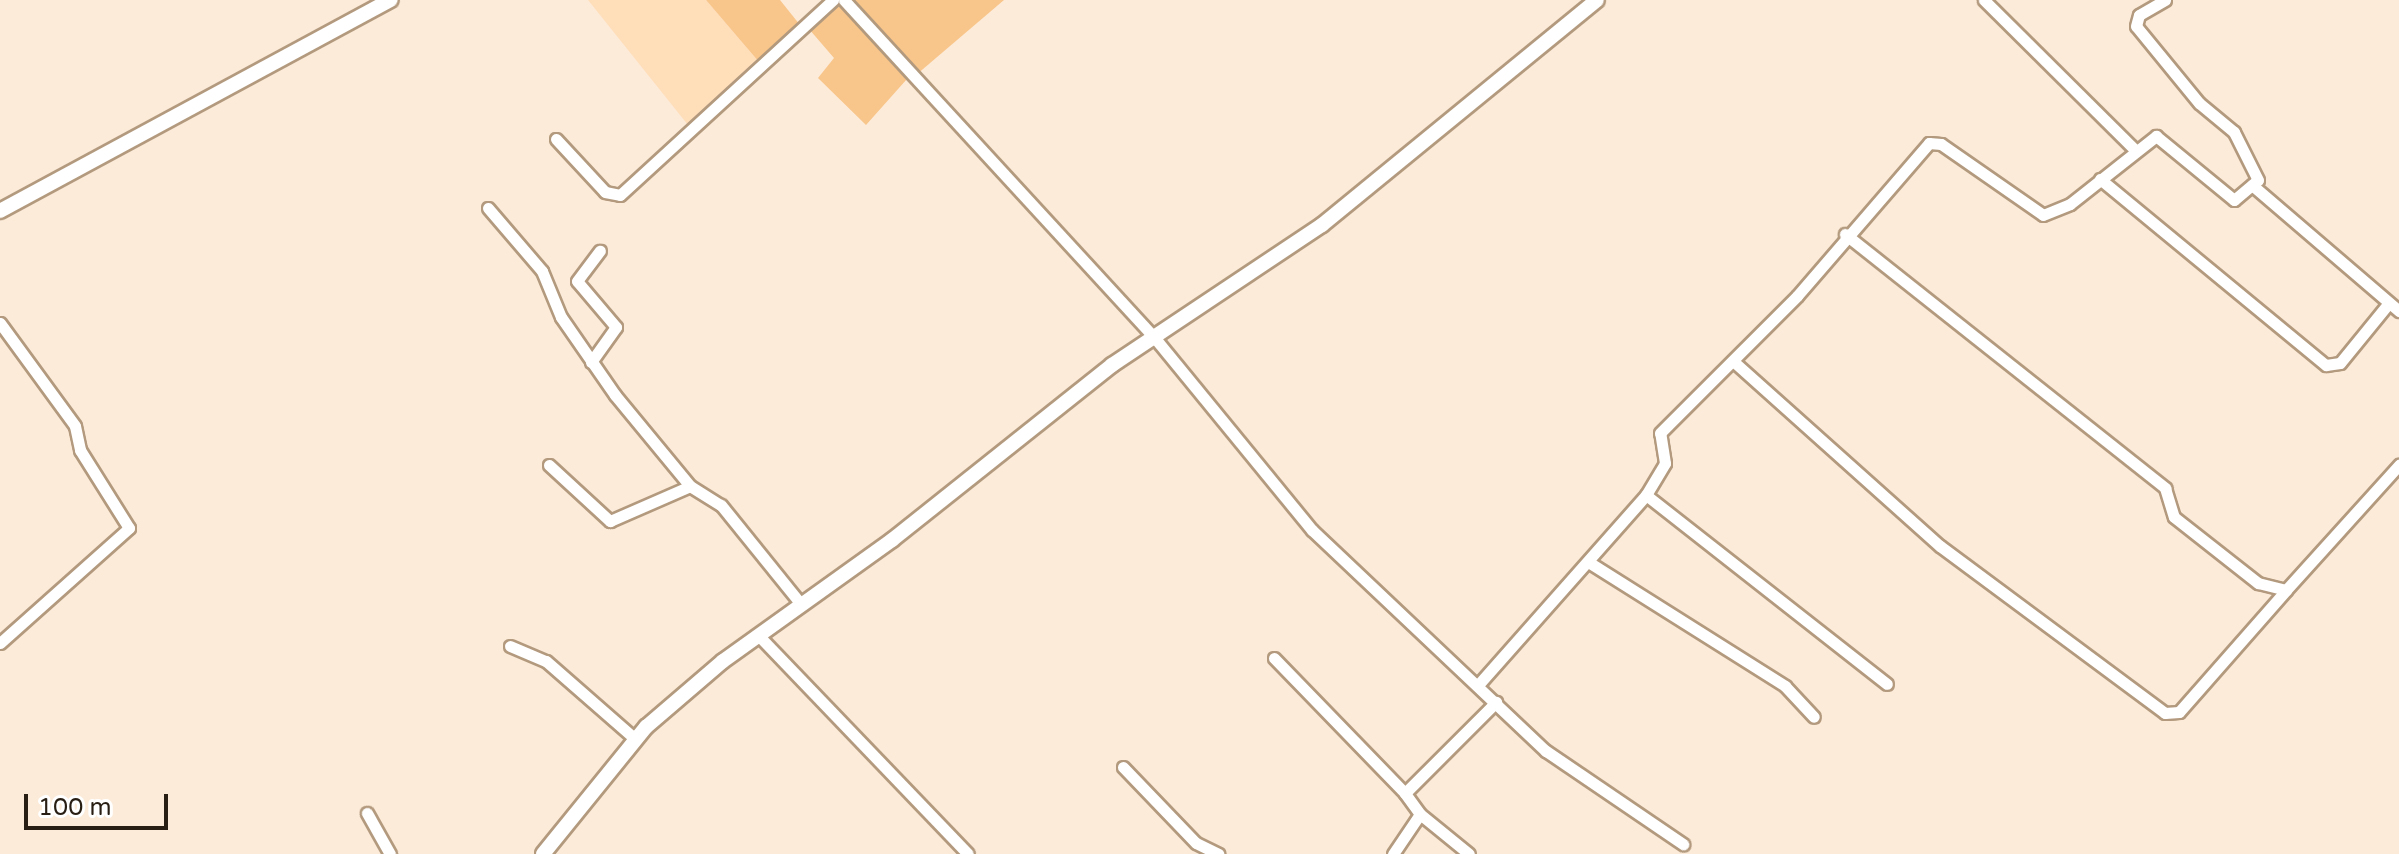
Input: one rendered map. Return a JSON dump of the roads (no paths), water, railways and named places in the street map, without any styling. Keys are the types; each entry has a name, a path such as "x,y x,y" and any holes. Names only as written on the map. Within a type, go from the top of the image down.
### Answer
{"street":[{"path":"0,211 391,0"},
{"path":"556,139 605,192 620,195 833,0"},
{"path":"844,0 1154,337 1312,530 1546,751 1683,844"},
{"path":"543,854 635,739 758,635 1154,337 1322,225 1597,0"},
{"path":"1984,0 2135,150"},
{"path":"1478,685 1590,563 1646,495 1665,463 1660,433 1733,361 1845,234 1935,141 2043,215 2055,215 2135,150 2160,137 2234,200 2252,185 2258,174 2234,132 2199,103 2136,26 2139,15 2165,0"},
{"path":"2100,179 2326,365 2340,363 2389,303"},
{"path":"2252,185 2399,311"},
{"path":"488,208 542,271 591,362 690,486 721,505 801,604"},
{"path":"1845,234 2165,488 2174,517 2236,568 2286,590"},
{"path":"591,362 616,327 577,281 600,251"},
{"path":"0,323 75,426 80,450 129,528 0,643"},
{"path":"1733,361 1940,546 2165,713 2179,712 2399,465"},
{"path":"549,465 610,521 690,486"},
{"path":"1646,495 1887,684"},
{"path":"1590,563 1785,686 1814,717"},
{"path":"758,635 968,854"},
{"path":"510,646 546,661 635,739"},
{"path":"1274,658 1405,793 1420,814 1469,854"},
{"path":"1405,793 1496,702"},
{"path":"1123,767 1196,843 1219,854"},
{"path":"367,813 390,854"},
{"path":"1393,854 1420,814"}]}
